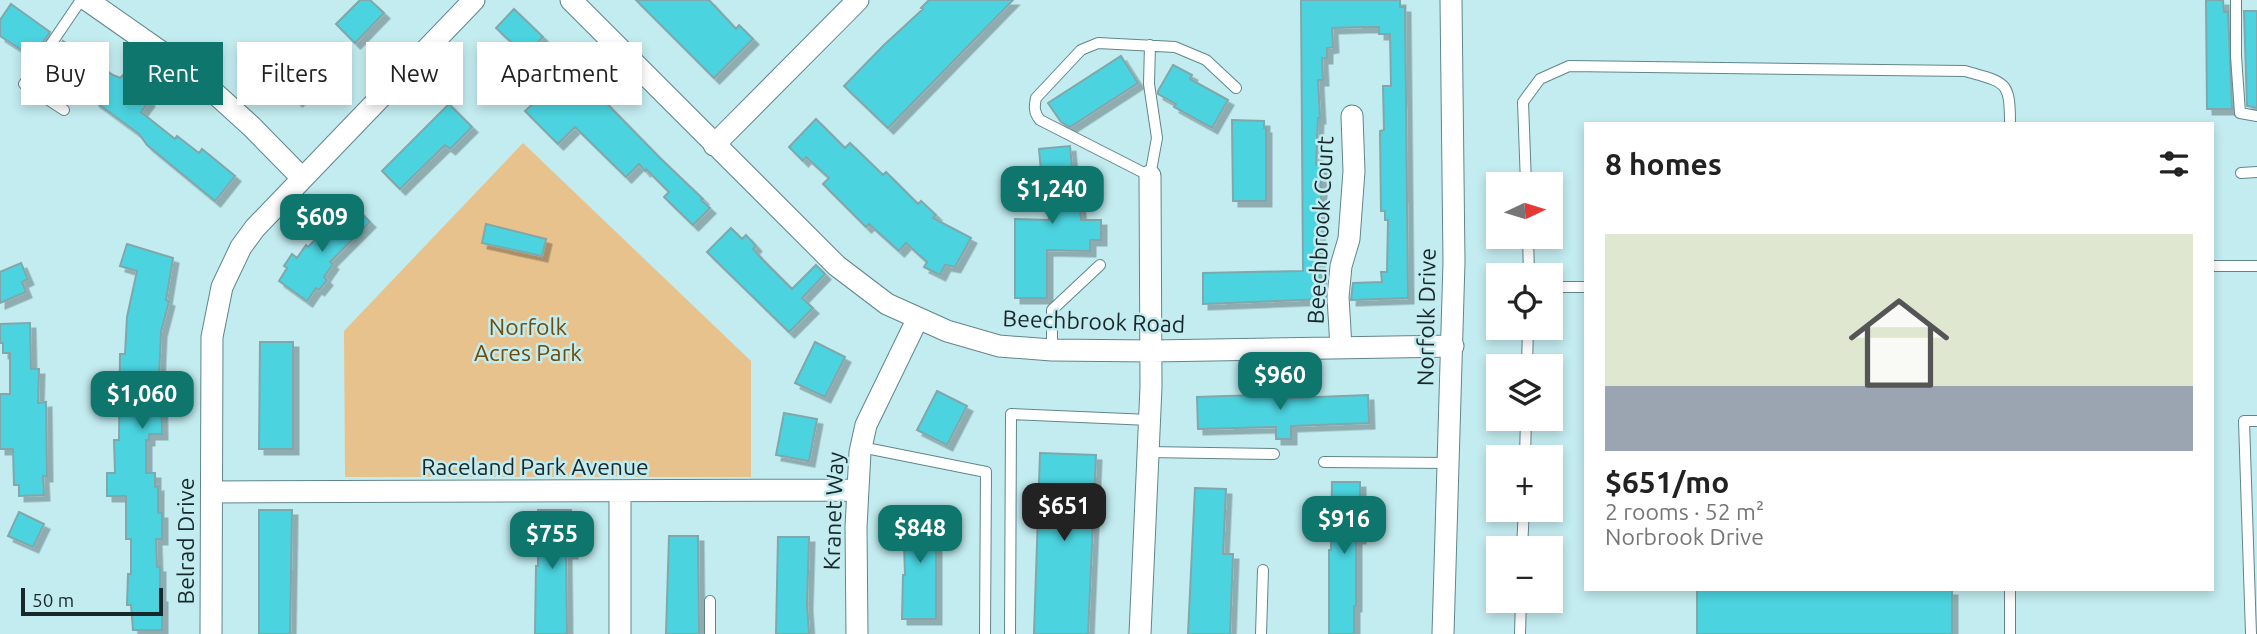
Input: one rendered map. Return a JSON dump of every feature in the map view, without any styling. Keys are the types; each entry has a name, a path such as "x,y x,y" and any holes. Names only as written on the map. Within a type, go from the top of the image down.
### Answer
{"street":[{"path":"87,0 197,77 302,178"},
{"name":"Belrad Drive","path":"211,634 212,337 219,296 230,268 241,247 272,208 474,0"},
{"name":"Beechbrook Road","path":"571,0 714,145 855,282 887,304 947,331 999,346 1052,350 1453,346"},
{"path":"714,145 858,0"},
{"name":"Norfolk Drive","path":"1443,634 1453,346 1451,0"},
{"name":"Beechbrook Court","path":"1340,347 1338,297 1349,239 1354,171 1352,116"},
{"path":"1140,634 1152,351 1150,176"},
{"name":"Kranet Way","path":"857,634 861,447 866,425 918,318"},
{"name":"Raceland Park Avenue","path":"212,492 620,493 858,490"},
{"path":"620,493 620,634"}],"lane":[{"path":"64,110 24,84 81,0"},
{"path":"2236,0 2240,113 2257,116"},
{"path":"1150,45 1149,84 1157,138 1150,176 1035,115 1036,98 1081,50 1098,43 1150,45 1175,47 1206,60 1236,88"},
{"path":"1526,172 1523,102 1540,79 1569,66 1965,71 1998,80 2010,94 2010,122"},
{"path":"2241,173 2257,172"},
{"path":"1052,350 1052,310 1100,265"},
{"path":"2214,266 2257,266"},
{"path":"1563,287 1584,287"},
{"path":"1010,634 1011,414 1150,420"},
{"path":"2250,634 2252,574 2244,421 2257,421"},
{"path":"861,447 986,472 985,634"},
{"path":"1148,452 1275,454"},
{"path":"1324,461 1449,463"},
{"path":"1261,634 1263,570"},
{"path":"2010,591 2010,634"},
{"path":"710,601 710,634"},
{"path":"1520,634 1521,613"}],"green space":[{"name":"Norfolk Acres Park","path":"523,143 751,361 751,477 345,477 344,331"}],"building":[{"path":"360,0 370,0 384,13 355,43 336,24"},
{"path":"636,0 709,0 736,29 739,25 753,39 714,78"},
{"path":"929,0 1013,0 888,128 844,86"},
{"path":"1301,0 1400,0 1400,7 1405,7 1408,298 1351,300 1353,283 1382,282 1381,272 1387,272 1388,220 1385,220 1385,211 1381,211 1380,131 1384,130 1383,86 1391,86 1390,34 1379,34 1379,27 1363,27 1332,28 1333,47 1327,48 1327,58 1322,58 1323,80 1318,80 1320,118 1316,165 1324,165 1325,172 1325,181 1321,181 1319,219 1320,284 1326,283 1325,299 1203,304 1203,273 1303,271"},
{"path":"2206,0 2223,0 2224,12 2228,12 2232,109 2207,109"},
{"path":"11,4 50,32 43,42 21,42 21,49 0,36 0,20"},
{"path":"514,9 543,37 538,42 511,42 496,28"},
{"path":"2244,11 2257,11 2257,108 2247,106"},
{"path":"1121,56 1138,83 1070,127 1061,122 1048,103"},
{"path":"1173,65 1192,75 1190,79 1228,100 1212,128 1174,107 1176,104 1158,94"},
{"path":"109,72 120,78 123,75 123,105 146,105 141,112 175,139 177,136 199,153 202,149 235,176 215,201 147,145 139,134 99,105 109,105"},
{"path":"448,105 472,127 450,149 445,145 400,189 382,171"},
{"path":"532,105 608,105 710,208 693,225 664,197 669,192 639,164 626,177 575,127 558,144 525,111"},
{"path":"816,119 845,148 850,143 883,175 886,172 918,204 921,201 936,215 933,218 971,238 955,267 945,265 940,275 924,267 927,262 906,243 899,251 869,224 866,227 823,184 829,178 806,157 803,161 789,147"},
{"path":"1232,120 1264,121 1266,201 1233,201"},
{"path":"1070,146 1072,167 1076,166 1081,220 1101,220 1101,240 1090,240 1090,251 1047,250 1047,298 1015,298 1015,219 1049,220 1045,171 1041,171 1039,149"},
{"path":"351,203 370,222 330,262 333,264 324,277 327,280 319,290 316,288 307,301 279,281 287,268 284,266 292,254 297,258 306,245 308,247"},
{"path":"486,224 546,239 542,256 482,243"},
{"path":"731,228 742,239 746,235 756,246 753,249 792,289 816,265 825,274 802,298 813,308 789,332 707,252"},
{"path":"127,244 173,258 166,300 169,301 161,332 159,377 162,434 149,434 149,440 146,440 146,473 155,473 158,513 162,513 162,539 156,539 162,597 162,630 133,630 131,605 127,605 128,574 131,574 131,539 126,539 126,496 107,496 107,473 115,473 114,440 119,440 120,354 125,354 127,317 137,271 120,266"},
{"path":"21,263 28,279 22,282 26,292 0,303 0,272"},
{"path":"30,323 31,369 39,369 38,403 46,402 47,476 43,476 44,495 19,496 19,485 14,485 13,449 0,449 0,394 10,394 10,353 3,353 0,324"},
{"path":"260,342 293,342 293,449 259,449"},
{"path":"815,342 845,357 825,397 795,383"},
{"path":"937,391 967,406 947,445 917,430"},
{"path":"1290,394 1290,398 1368,395 1369,423 1291,426 1291,439 1276,439 1276,427 1198,429 1197,397"},
{"path":"784,413 817,419 809,461 776,455"},
{"path":"1040,453 1096,455 1088,634 1034,634"},
{"path":"1332,482 1360,482 1360,538 1356,538 1354,634 1329,634"},
{"path":"1195,488 1226,489 1223,554 1233,554 1230,634 1188,634"},
{"path":"259,510 292,510 290,634 259,634"},
{"path":"538,510 571,510 572,553 566,553 567,634 535,634"},
{"path":"903,510 936,510 936,619 902,619 905,575"},
{"path":"19,512 44,524 33,547 8,536"},
{"path":"669,536 698,536 699,634 666,634"},
{"path":"778,537 809,537 809,634 776,634"},
{"path":"1697,591 1952,591 1952,634 1697,634"}]}
